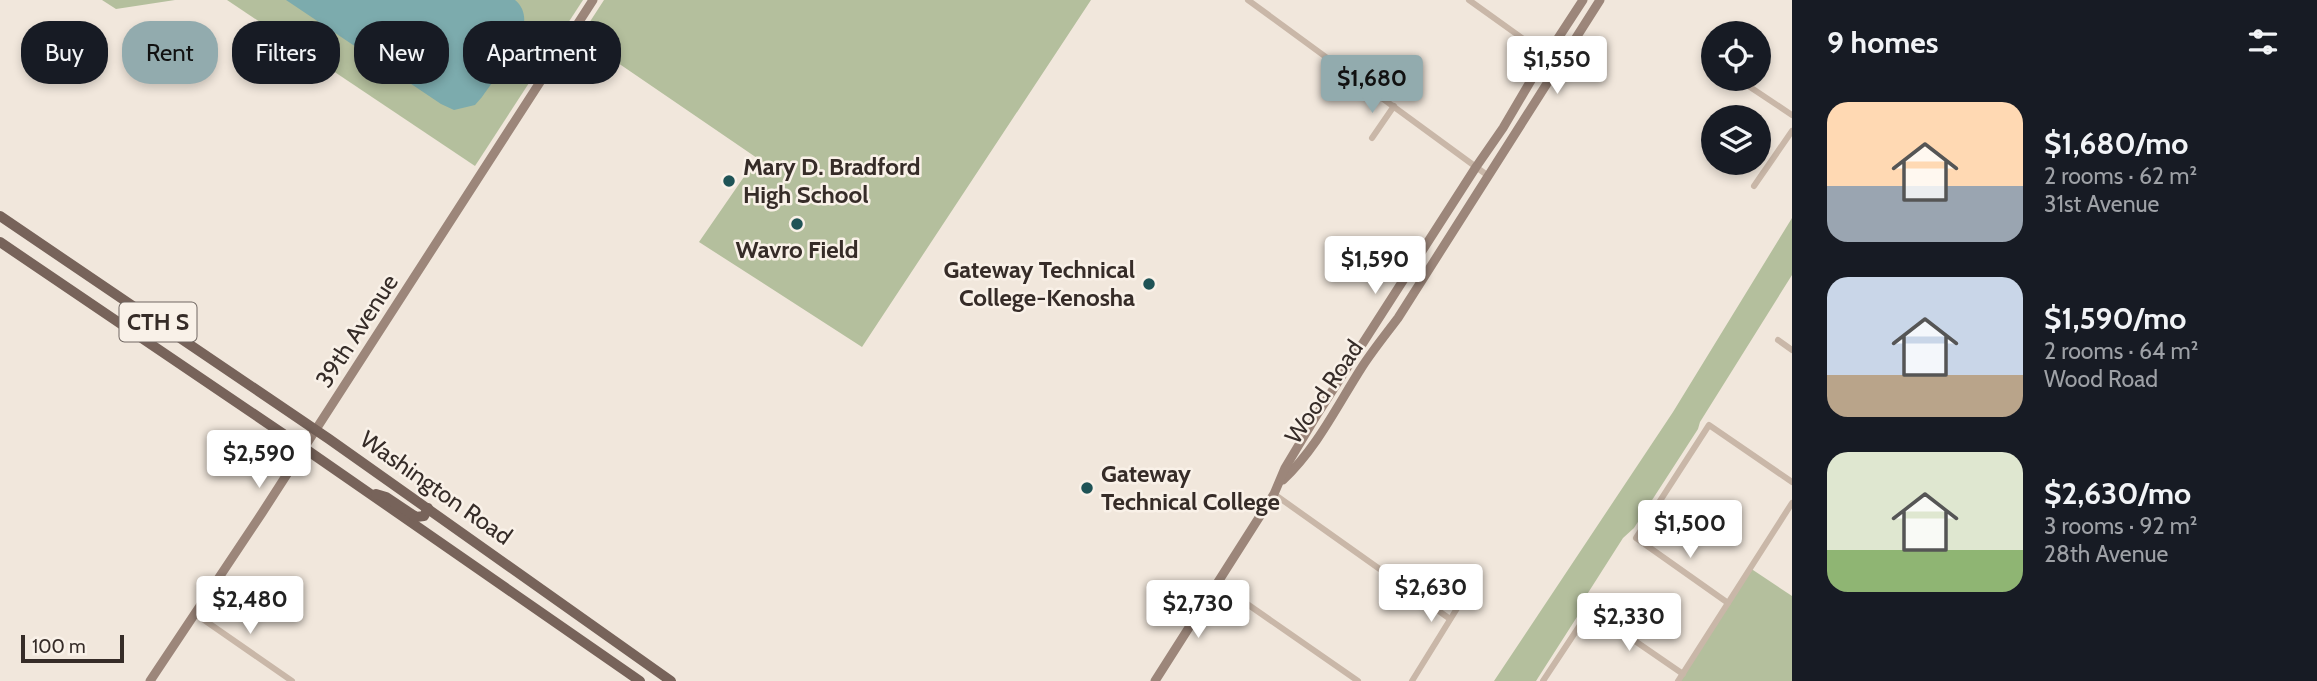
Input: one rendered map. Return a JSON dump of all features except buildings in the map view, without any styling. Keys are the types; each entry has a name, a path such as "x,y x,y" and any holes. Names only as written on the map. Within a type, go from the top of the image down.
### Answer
{"main road":[{"name":"Washington Road","path":"0,216 428,508 671,681"},
{"name":"Washington Road","path":"0,242 640,681"},
{"path":"369,493 386,497 416,517 424,516 428,508"}],"street":[{"name":"39th Avenue","path":"150,681 593,0"},
{"path":"1248,0 1259,3 1487,175"},
{"path":"1469,0 1547,56"},
{"name":"Wood Road","path":"1155,681 1274,494 1285,468 1318,413 1583,0"},
{"name":"Wood Road","path":"1279,484 1308,452 1398,318 1600,0"},
{"path":"1756,91 1792,115"},
{"path":"1372,138 1394,106"},
{"path":"1755,186 1792,131"},
{"path":"1779,340 1792,350"},
{"path":"1728,603 1636,538 1709,425 1792,482"},
{"path":"1274,494 1450,619"},
{"path":"1543,681 1590,610 1681,678 1792,503"},
{"path":"1412,681 1474,581"},
{"path":"1217,583 1358,681"},
{"path":"194,613 292,681"}],"green space":[{"path":"102,0 175,0 116,9"},
{"path":"227,0 583,0 569,21 463,21 463,84 528,84 475,166 340,76 340,21 258,21"},
{"path":"604,0 1091,0 862,347 699,242 757,158 621,65 621,21 590,21"},
{"path":"1792,218 1792,275 1698,429 1586,596 1584,606 1536,681 1494,681 1673,412"},
{"path":"1750,568 1792,596 1792,681 1678,681"}],"water":[{"path":"286,0 515,0 523,10 524,21 463,21 463,84 492,84 475,105 454,110 411,84 449,84 449,21 354,21 354,46 340,36 340,21 317,21"}],"place":[{"name":"Mary D. Bradford High School","path":"729,181"},
{"name":"Wavro Field","path":"797,224"},
{"name":"Gateway Technical College-Kenosha","path":"1149,284"},
{"name":"Gateway Technical College","path":"1087,488"}]}
